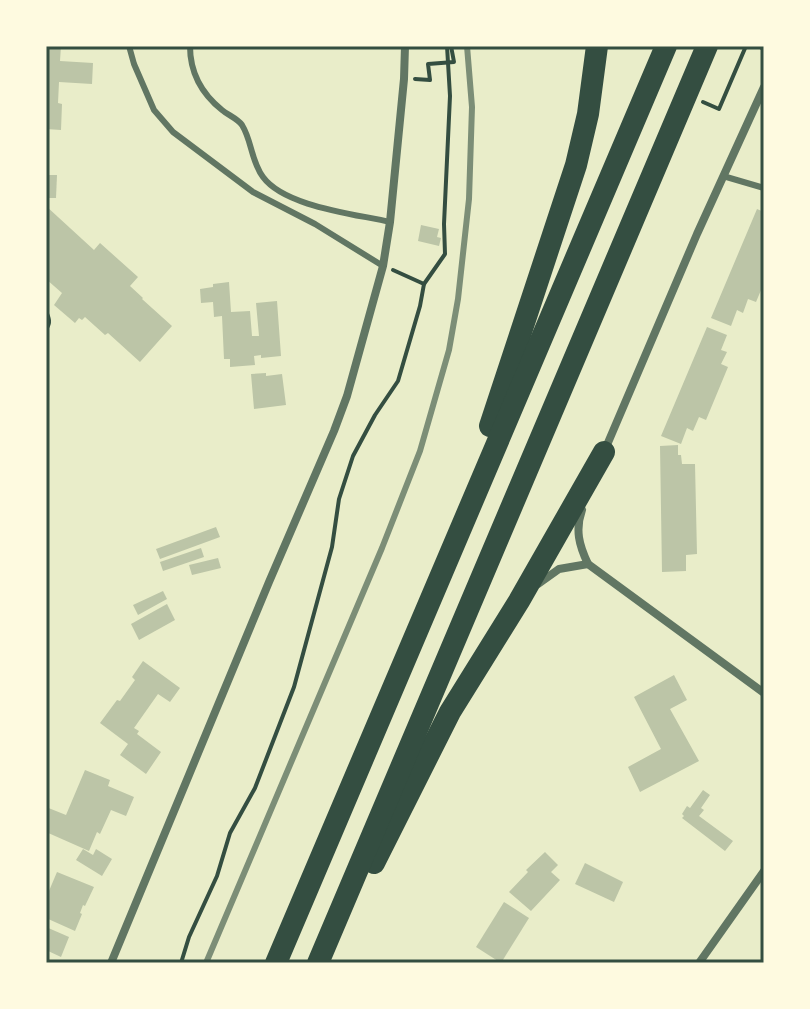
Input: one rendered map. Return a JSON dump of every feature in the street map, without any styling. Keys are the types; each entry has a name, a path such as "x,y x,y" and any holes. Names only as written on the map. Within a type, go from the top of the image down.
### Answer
{"highway":[{"path":"436,586 576,165 588,114 597,46"},
{"path":"276,963 666,46"},
{"path":"318,963 707,46"},
{"path":"324,963 450,712 519,601 604,452"}],"street":[{"path":"111,963 347,396 383,266 390,222 405,46"},
{"path":"764,87 604,452 577,528 588,564 764,693"},
{"path":"519,601 553,572 588,564"},
{"path":"699,963 764,871"}],"lane":[{"path":"129,46 154,110 173,132 253,192 315,224 383,266"},
{"path":"190,46 190,60 197,80 208,98 241,124 253,161 264,179 275,189 332,211 390,222"},
{"path":"723,176 764,188"},
{"path":"269,200 275,189"}],"path":[{"path":"430,78 428,64 454,62 449,46"},
{"path":"181,963 189,937 217,876 230,833 255,788 294,687 332,547 339,499 353,456 398,381 424,284 445,254 449,46"},
{"path":"719,109 746,46"},
{"path":"758,46 764,49"},
{"path":"383,266 424,284"},
{"path":"46,311 50,318 46,329"}],"building":[{"path":"46,46 61,46 60,61 93,63 92,84 59,82 61,130 46,129"},
{"path":"46,175 57,175 56,198 46,198"},
{"path":"46,206 94,250 100,243 138,277 130,286 172,326 140,362 85,317 75,323 54,305 62,293 46,279"},
{"path":"757,209 764,212 764,283 756,302 748,299 743,313 737,310 731,326 711,318"},
{"path":"421,225 439,229 439,246 418,241"},
{"path":"229,282 231,312 250,311 252,336 259,336 256,303 277,301 281,356 254,356 255,365 230,367 230,359 224,359 222,316 214,317 213,302 201,303 200,289"},
{"path":"707,327 727,335 721,350 727,352 721,364 728,367 706,420 699,417 693,431 687,428 681,444 661,436"},
{"path":"266,373 266,376 282,374 286,405 254,409 251,374"},
{"path":"678,445 682,464 695,464 697,554 686,555 686,571 662,572 660,446"},
{"path":"216,527 220,537 160,559 156,549"},
{"path":"201,548 204,557 163,571 160,562"},
{"path":"218,558 221,568 192,575 189,565"},
{"path":"163,591 167,599 138,615 133,605"},
{"path":"167,604 175,620 139,640 131,624"},
{"path":"143,661 180,688 170,702 158,694 134,728 139,731 137,734 161,752 146,774 120,755 128,744 100,723 135,680 132,677"},
{"path":"674,675 687,700 670,709 699,761 640,792 628,767 661,749 634,697"},
{"path":"85,770 110,780 108,786 134,797 126,816 111,810 89,851 46,832 46,807 66,815"},
{"path":"703,790 710,795 699,816 733,841 725,851 682,818 687,806 690,808"},
{"path":"83,849 93,855 96,849 112,859 102,876 76,860"},
{"path":"545,852 558,865 551,872 560,880 531,911 509,892"},
{"path":"585,863 623,882 614,902 575,884"},
{"path":"57,872 94,887 83,905 75,931 46,918 46,898"},
{"path":"504,902 529,918 501,963 476,947"},
{"path":"46,927 69,937 61,957 46,950"}],"railway":[{"path":"206,963 382,548 420,451 449,350 469,199 472,107 467,46"}]}
